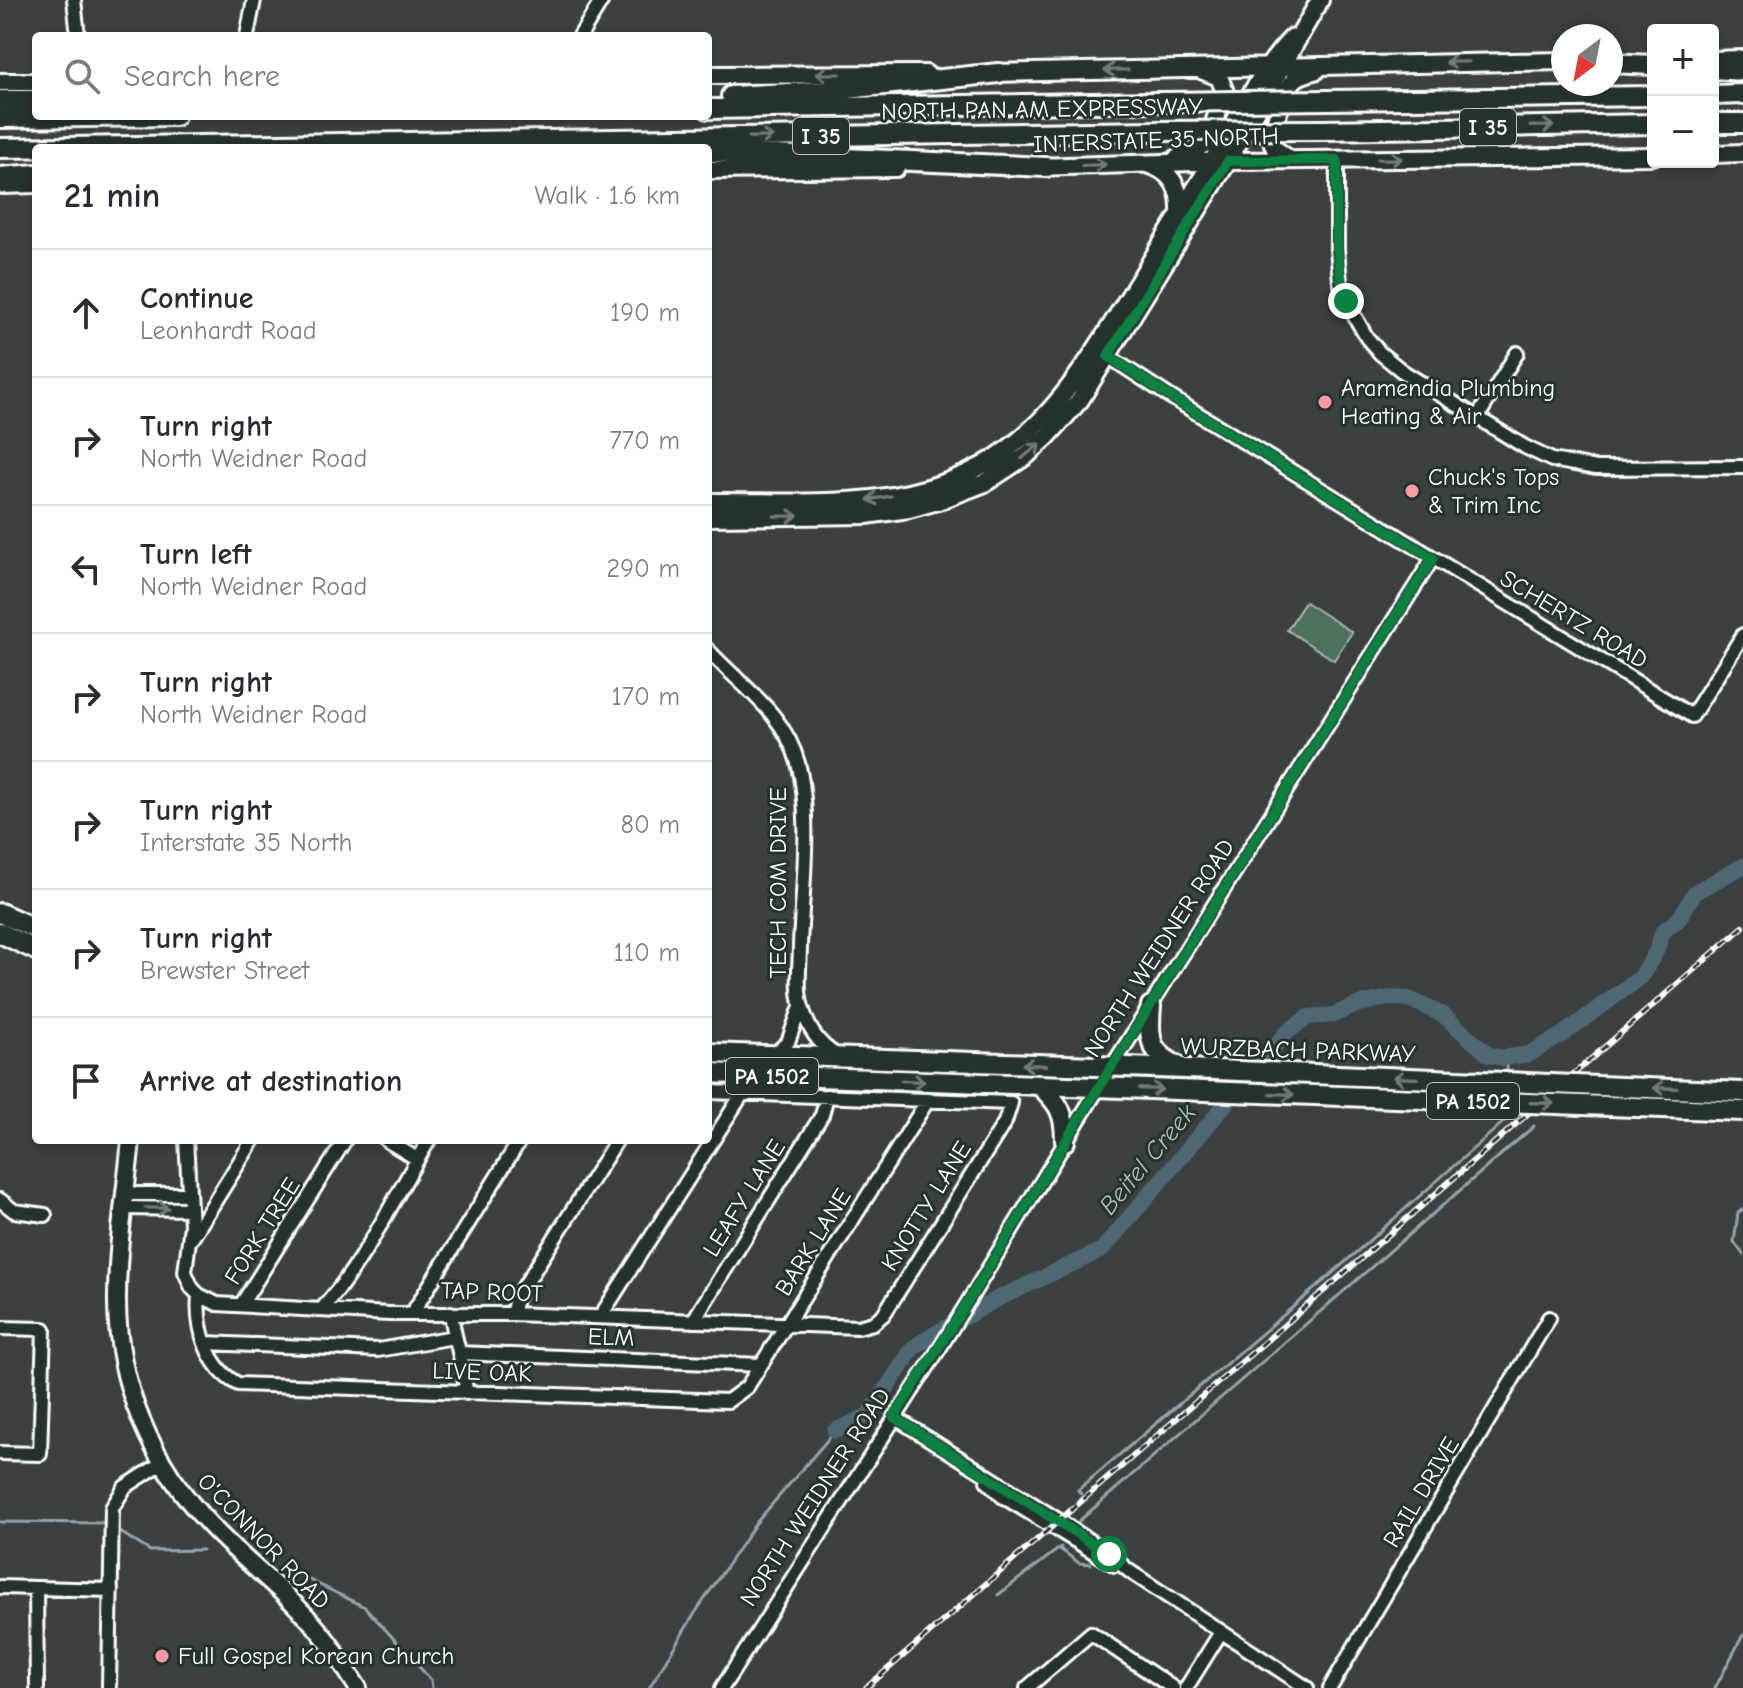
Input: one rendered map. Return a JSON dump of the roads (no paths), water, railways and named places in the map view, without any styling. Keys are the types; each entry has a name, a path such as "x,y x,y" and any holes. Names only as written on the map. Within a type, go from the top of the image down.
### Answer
{"highway":[{"path":"1623,63 1647,63"},
{"path":"1719,69 1743,71"},
{"path":"712,97 797,93 999,73"},
{"path":"1719,95 1743,94"},
{"name":"NORTH PAN AM EXPRESSWAY","path":"712,109 1647,96"},
{"path":"0,100 32,100"},
{"path":"0,118 32,118"},
{"path":"1719,123 1743,123"},
{"name":"NORTH PAN AM EXPRESSWAY","path":"450,144 1647,124"},
{"path":"487,141 502,144"},
{"name":"NORTH PAN AM EXPRESSWAY","path":"0,148 32,148"},
{"path":"712,152 1047,167"},
{"path":"0,177 32,174"},
{"path":"0,913 32,927"},
{"path":"0,933 32,948"},
{"path":"1151,1006 1149,1025 1153,1045 1163,1059 1185,1069"},
{"name":"WURZBACH PARKWAY","path":"712,1053 1743,1092"},
{"name":"WURZBACH PARKWAY","path":"712,1073 1743,1111"},
{"path":"1039,1085 1055,1099 1061,1110 1065,1141"}],"main road":[{"path":"712,517 866,515 909,509 958,486 1037,425 1102,352 1276,66 1302,32 1320,0"},
{"path":"1302,32 1300,49 1307,58 1326,67"},
{"path":"1719,60 1743,59"},
{"path":"712,75 999,73 1551,61"},
{"path":"1290,160 1273,144 1279,109 1298,77 1326,67"},
{"path":"1171,162 1207,143 1225,92 1219,77 1194,68"},
{"path":"0,82 32,82"},
{"path":"1719,154 1743,153"},
{"name":"INTERSTATE 35 NORTH","path":"712,170 1647,156"},
{"path":"1102,352 1180,213 1220,161"},
{"path":"1142,162 1164,171 1173,180 1181,197 1180,213"},
{"path":"0,185 32,184"},
{"path":"712,502 864,500 958,486"},
{"name":"O'CONNOR ROAD","path":"131,1144 116,1295 122,1357 138,1413 162,1463 198,1512 317,1630 358,1688"}],"street":[{"path":"74,0 78,32"},
{"path":"248,32 254,0"},
{"path":"582,32 602,0"},
{"path":"1337,160 1338,264 1346,301 1380,353 1393,364 1525,447 1552,460 1596,468 1743,467"},
{"path":"1102,352 1433,558"},
{"path":"1477,418 1517,353"},
{"name":"SCHERTZ ROAD","path":"1433,558 1692,716 1743,635"},
{"name":"NORTH WEIDNER ROAD","path":"722,1688 941,1346 1065,1141 1433,558"},
{"name":"TECH COM DRIVE","path":"712,654 764,702 783,730 798,765 804,802 799,975 801,1006 814,1038 840,1058"},
{"name":"TECH COM DRIVE","path":"773,1055 788,1042 801,1006"},
{"path":"712,1092 928,1100"},
{"path":"712,1142 743,1093"},
{"name":"LEAFY LANE","path":"693,1321 822,1115 827,1096"},
{"name":"KNOTTY LANE","path":"868,1325 884,1314 1005,1122 1011,1103 928,1100"},
{"name":"BARK LANE","path":"728,1401 747,1387 928,1100"},
{"path":"186,1144 190,1209 185,1272 199,1295 199,1325 206,1343 378,1350 454,1337"},
{"path":"188,1244 250,1144"},
{"name":"FORK TREE","path":"241,1305 342,1144"},
{"path":"393,1144 417,1159"},
{"path":"321,1310 345,1282 376,1234 426,1144"},
{"path":"413,1312 518,1144"},
{"path":"512,1314 516,1299 614,1144"},
{"path":"600,1317 710,1144"},
{"path":"125,1201 189,1194"},
{"path":"0,1200 14,1211 45,1215"},
{"path":"125,1201 190,1209"},
{"name":"TAP ROOT","path":"199,1295 217,1304 321,1310 868,1325"},
{"path":"451,1313 466,1393"},
{"name":"RAIL DRIVE","path":"1330,1688 1549,1318"},
{"path":"0,1328 44,1329 40,1454 0,1453"},
{"name":"LIVE OAK","path":"206,1343 216,1365 234,1382 728,1401"},
{"name":"ELM","path":"459,1353 761,1365"},
{"path":"894,1417 1063,1523 1129,1571 1307,1688"},
{"path":"109,1688 112,1508 125,1487 162,1463"},
{"path":"0,1587 111,1590"},
{"path":"36,1588 37,1688"},
{"path":"1186,1688 1221,1632"},
{"path":"1027,1688 1091,1633 1173,1688"}],"waterway":[{"name":"Beitel Creek","path":"835,1431 869,1415 913,1348 997,1299 1102,1250 1286,1033 1308,1017 1333,1015 1359,1004 1389,998 1409,999 1443,1015 1489,1055 1503,1058 1529,1054 1562,1035 1641,977 1656,952 1663,931 1679,919 1695,892 1743,866"},
{"path":"1507,1057 1507,1075"},
{"path":"1081,1494 1078,1490 1327,1278 1508,1118 1508,1111"},
{"path":"1079,1521 1534,1126"},
{"path":"1743,1209 1738,1213 1734,1242 1743,1254"},
{"name":"Beitel Creek","path":"649,1688 756,1523 835,1431"},
{"path":"0,1522 104,1523"},
{"path":"120,1532 150,1551 202,1550"},
{"path":"998,1595 1061,1547"},
{"path":"1060,1549 1079,1563 1091,1564"},
{"path":"287,1569 365,1607 431,1680 432,1688"},
{"path":"1715,1688 1743,1635"}],"railway":[{"path":"866,1688 1743,927"}],"place":[{"name":"Aramendia Plumbing Heating & Air","path":"1325,402"},
{"name":"Chuck's Tops & Trim Inc","path":"1412,491"},
{"name":"Full Gospel Korean Church","path":"162,1656"}]}
